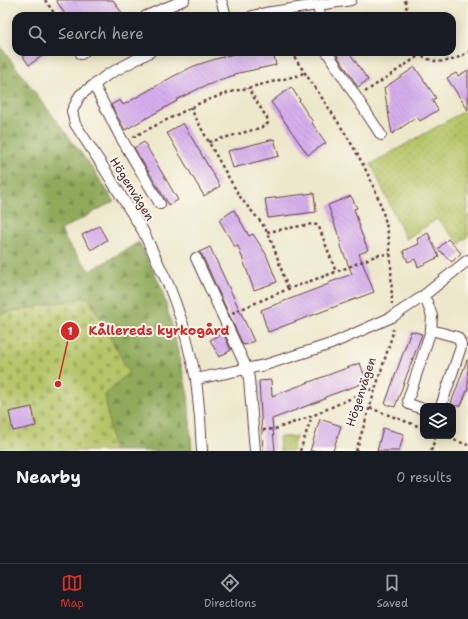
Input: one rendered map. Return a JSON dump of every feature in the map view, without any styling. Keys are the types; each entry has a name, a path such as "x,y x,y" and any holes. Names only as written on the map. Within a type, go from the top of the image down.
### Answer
{"street":[{"path":"156,12 184,0"},
{"path":"221,0 225,12"},
{"path":"272,12 351,0"},
{"path":"318,5 319,12"},
{"name":"Högenvägen","path":"143,56 107,75 80,95 72,111 75,124 143,231 169,286 184,328 196,379 202,451"},
{"path":"330,56 381,135"},
{"path":"94,85 123,142 160,204"},
{"path":"196,258 247,369 255,451"},
{"path":"196,379 265,365 331,344 392,317 422,297 467,261"},
{"path":"420,408 410,404 408,400 431,330 432,316 427,302 422,297"},
{"path":"431,330 457,337 461,343 461,347 442,403"}],"path":[{"path":"45,0 53,12"},
{"path":"405,0 407,12"},
{"path":"422,56 438,62 455,59 468,52"},
{"name":"Högenvägen","path":"293,56 360,158 378,199 387,229 390,254 392,336 356,451"},
{"path":"356,98 419,56"},
{"path":"123,142 190,108 227,93 300,75 304,72"},
{"path":"209,142 260,128 268,123 267,118 248,88"},
{"path":"190,108 240,197 259,219 267,232 288,289"},
{"path":"267,232 312,224 316,225 319,228 336,272"},
{"path":"223,317 288,289 378,255 390,254"},
{"path":"254,431 275,429 312,416 376,387"},
{"path":"370,408 420,427"},
{"path":"300,451 312,416"},
{"path":"431,451 435,439"},
{"path":"452,439 468,445"}],"green space":[{"path":"0,46 90,165 114,201 61,230 68,244 90,271 139,242 161,287 173,330 188,395 192,451 113,451 88,297 0,314"},
{"path":"468,109 468,236 460,244 437,219 406,239 371,164"},
{"path":"88,297 129,372 105,395 113,451 0,451 0,314"},
{"path":"279,437 296,437 293,445 294,451 280,451"}],"building":[{"path":"56,0 113,0 121,12 64,12"},
{"path":"23,56 42,56 29,65"},
{"path":"226,56 274,56 276,65 234,74 235,75 216,81 176,100 177,101 125,130 111,105 120,100 123,105 172,77 194,66"},
{"path":"338,56 352,56 368,80 358,87"},
{"path":"415,67 436,98 432,100 438,110 420,121 417,117 392,134 384,88"},
{"path":"468,70 468,110 447,78 456,73 458,76"},
{"path":"291,87 313,122 312,123 326,143 308,155 271,102"},
{"path":"183,123 220,186 204,196 167,133"},
{"path":"274,139 279,156 233,168 228,151"},
{"path":"144,142 178,200 169,205 134,148"},
{"path":"314,193 316,212 268,218 265,199"},
{"path":"351,196 357,208 354,209 368,250 359,254 374,292 268,332 261,310 352,274 340,244 341,243 328,205"},
{"path":"234,210 249,236 253,234 266,254 277,282 254,290 238,246 235,247 219,220"},
{"path":"99,226 107,240 91,250 82,235"},
{"path":"428,233 439,257 418,267 415,259 408,262 403,251 419,244 417,239"},
{"path":"448,239 461,253 452,262 438,249"},
{"path":"210,247 254,341 245,345 243,345 202,255 199,252"},
{"path":"411,331 422,334 395,407 385,404"},
{"path":"223,333 231,350 219,357 210,340"},
{"path":"468,360 468,388 461,406 456,406 456,403 451,403"},
{"path":"360,363 367,382 325,397 325,399 272,419 275,451 263,451 259,381 271,380 272,396"},
{"path":"32,407 36,426 13,431 9,412"},
{"path":"320,419 341,426 333,451 310,451"},
{"path":"383,428 404,434 399,451 377,451"}],"place":[{"name":"Kållereds kyrkogård","path":"58,384"}]}
